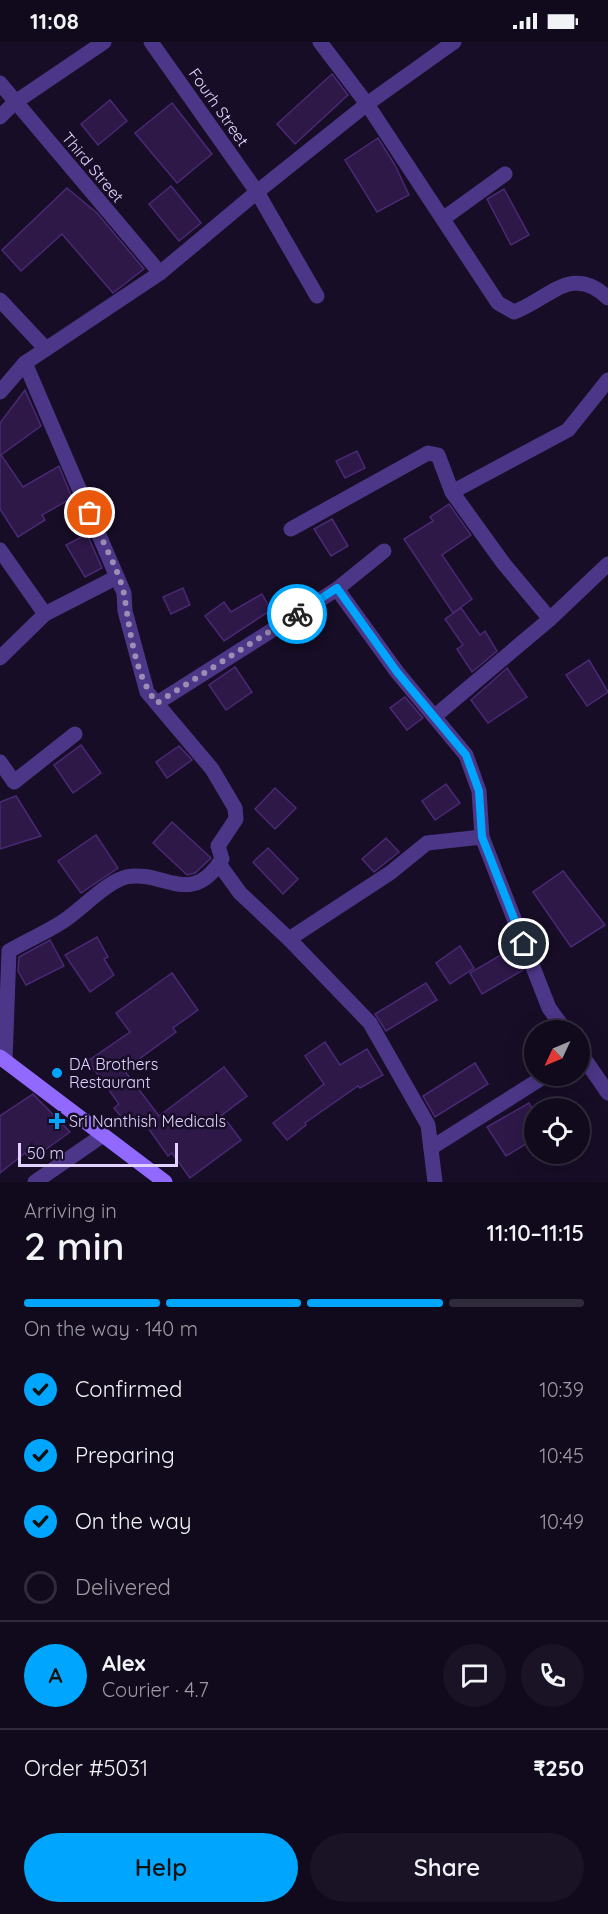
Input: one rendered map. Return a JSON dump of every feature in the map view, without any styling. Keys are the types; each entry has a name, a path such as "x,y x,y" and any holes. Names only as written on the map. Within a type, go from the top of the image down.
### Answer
{"main road":[{"path":"3,1059 165,1182"}],"street":[{"path":"0,117 14,103 104,42"},
{"name":"Fourh Street","path":"151,42 257,192 317,296"},
{"path":"320,42 367,104 498,303 514,312 525,308 558,287 577,282 597,287 608,298"},
{"path":"0,392 25,363 160,273 367,104 454,42"},
{"name":"Third Street","path":"0,83 14,103 160,273"},
{"path":"444,218 506,174"},
{"path":"0,300 46,349"},
{"path":"3,1059 9,951 61,922 115,882 136,876 175,886 194,884 215,870 219,864 222,859 218,846 236,819 235,808 212,769 147,692 125,611 124,593 25,363"},
{"path":"452,492 568,430 606,390"},
{"path":"291,529 428,453 438,455 452,492 504,564 550,620"},
{"path":"0,550 45,614"},
{"path":"157,703 337,588 384,551"},
{"path":"435,716 550,620 608,564"},
{"path":"0,658 45,614 117,577"},
{"path":"337,588 397,672 466,755 479,791 482,837 549,1008 558,1020"},
{"path":"0,762 14,782 75,734"},
{"path":"289,939 390,873 427,843 482,837"},
{"path":"219,864 240,893 289,939 370,1023 428,1125 435,1182"},
{"path":"590,1068 608,1093"},
{"path":"431,1148 529,1086"},
{"path":"35,1182 103,1135"}],"building":[{"path":"332,74 348,95 295,144 277,124"},
{"path":"110,100 127,121 98,145 81,124"},
{"path":"172,103 212,154 177,183 135,133"},
{"path":"378,138 395,165 409,195 377,212 345,160"},
{"path":"171,186 201,223 179,241 149,204"},
{"path":"67,188 97,213 144,269 113,293 62,234 21,271 2,250"},
{"path":"504,189 529,235 511,245 487,199"},
{"path":"25,390 41,426 1,455 23,487 59,466 72,498 42,515 45,520 18,537 0,509 0,423"},
{"path":"357,451 365,468 345,478 336,461"},
{"path":"449,504 471,535 442,555 472,599 453,613 404,539 433,521 430,517"},
{"path":"332,519 348,546 331,556 314,529"},
{"path":"87,534 102,568 85,577 66,545"},
{"path":"183,588 190,605 171,614 163,597"},
{"path":"262,594 271,610 224,641 205,616 224,602 231,612"},
{"path":"461,608 480,635 485,631 497,651 472,672 457,649 463,645 445,619"},
{"path":"589,660 608,692 587,706 566,675"},
{"path":"235,667 252,692 226,710 209,685"},
{"path":"507,668 527,697 488,723 471,700"},
{"path":"405,697 423,718 407,730 390,708"},
{"path":"81,745 101,773 73,793 54,765"},
{"path":"179,746 192,760 167,778 156,762"},
{"path":"446,784 460,803 435,820 422,801"},
{"path":"275,788 296,808 275,829 255,809"},
{"path":"16,796 41,836 0,849 0,802"},
{"path":"172,822 211,858 195,873 187,875 153,843"},
{"path":"96,835 118,868 81,893 58,861"},
{"path":"386,838 399,852 374,872 362,859"},
{"path":"268,848 298,879 283,894 253,862"},
{"path":"563,871 605,925 571,947 533,892"},
{"path":"97,937 108,957 104,959 114,975 90,992 65,955"},
{"path":"50,940 64,966 26,985 18,971 19,957"},
{"path":"460,946 474,968 450,984 436,963"},
{"path":"511,949 523,970 482,994 470,973"},
{"path":"172,973 198,1010 173,1028 176,1032 124,1070 159,1116 224,1067 247,1096 222,1115 241,1140 190,1178 172,1153 168,1156 139,1115 127,1124 114,1108 119,1104 88,1061 130,1032 116,1013"},
{"path":"426,983 437,1000 386,1031 375,1014"},
{"path":"325,1042 340,1065 367,1049 383,1075 360,1088 358,1086 305,1123 306,1125 287,1140 273,1123 324,1084 305,1056"},
{"path":"475,1063 488,1084 435,1117 423,1096"},
{"path":"33,1094 70,1132 31,1160 25,1153 0,1173 0,1116"},
{"path":"524,1106 524,1145 506,1156 487,1127"}],"way so far":[{"path":"90,513 124,593 125,611 133,635 142,678 147,692 157,703 297,614"}],"place":[{"name":"DA Brothers Restaurant","path":"57,1073"},
{"name":"Sri Nanthish Medicals","path":"57,1121"}],"route":[{"path":"297,614 337,588 397,672 466,755 479,791 482,837 524,944"}]}
